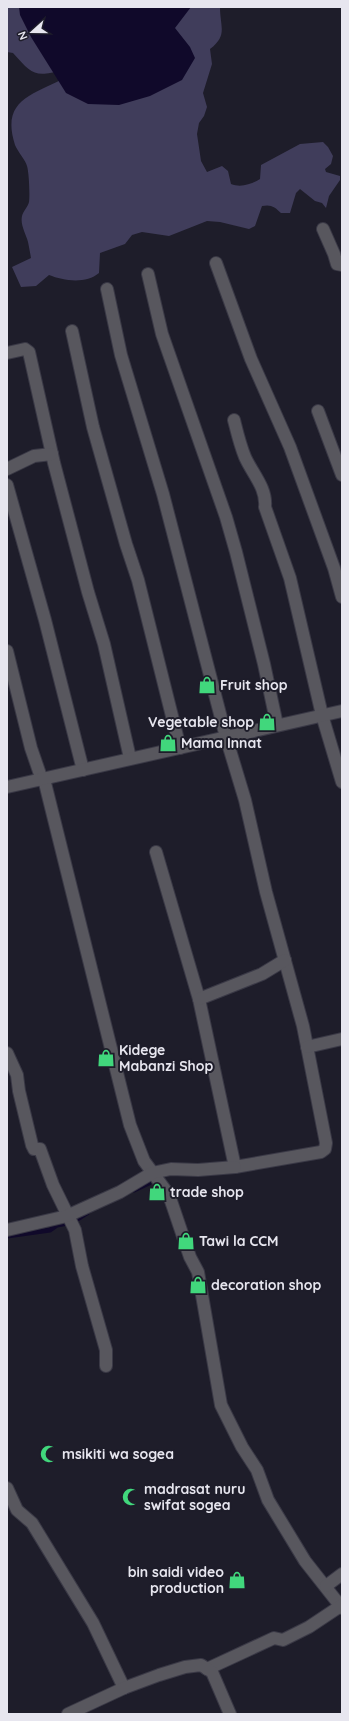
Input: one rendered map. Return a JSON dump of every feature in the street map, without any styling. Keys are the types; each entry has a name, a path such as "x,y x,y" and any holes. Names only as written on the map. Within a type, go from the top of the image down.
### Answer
{"street":[{"path":"323,229 337,264 342,265"},
{"path":"216,263 251,359 290,447 334,568 342,597"},
{"path":"148,274 162,334 226,517 264,664 277,725"},
{"path":"7,1230 67,1216 120,1192 152,1173 170,1169 198,1170 235,1168 321,1152 325,1149 326,1143 303,1026 266,892 245,800 226,737 163,494 121,355 107,289"},
{"path":"72,331 92,420 126,544 138,580 180,748"},
{"path":"7,353 25,349 29,352 52,454 88,592 104,644 130,758"},
{"path":"318,411 342,475"},
{"path":"234,420 245,456 265,497 265,507 290,578 322,715 342,782"},
{"path":"7,469 34,456 52,454"},
{"path":"7,485 44,615 83,770"},
{"path":"7,651 31,748 43,779 120,1087 134,1135 144,1161 169,1195 190,1257 198,1272 221,1405 242,1447 257,1470 268,1500 305,1561 341,1606 309,1627 283,1640 274,1638 207,1669"},
{"path":"7,787 342,710"},
{"path":"156,852 199,999 235,1168"},
{"path":"199,999 262,974 285,960"},
{"path":"307,1047 342,1039"},
{"path":"7,1053 17,1076 19,1091 32,1145 34,1149 40,1148 53,1185 75,1230 82,1266 106,1350 106,1366"},
{"path":"7,1488 17,1510 32,1523 93,1623 124,1688"},
{"path":"326,1586 342,1574"},
{"path":"68,1714 124,1688 159,1675 185,1667 201,1665 212,1672 230,1714"}],"shaded area":[{"path":"7,7 220,7 222,30 216,44 210,49 212,64 203,93 207,107 204,116 199,123 197,134 201,161 207,172 222,166 228,171 231,184 250,184 260,179 261,165 300,144 323,142 333,156 331,164 325,169 326,172 340,176 340,180 329,196 326,208 322,203 315,201 300,189 296,193 290,213 281,213 270,206 262,206 255,226 249,229 220,222 207,221 169,236 142,232 132,235 125,244 100,253 99,273 88,279 68,280 49,275 36,286 21,287 12,267 31,258 28,242 22,226 23,214 29,202 29,184 28,169 15,145 12,129 12,117 16,108 23,100 66,77 63,70 46,74 34,72 25,66 13,53 7,52"},
{"path":"19,7 191,7 175,28 190,47 195,58 182,80 150,96 119,105 88,104 66,93 31,37 20,15"}],"waterway":[{"path":"134,1190 149,1183"},
{"path":"7,1236 50,1230 57,1225 73,1222 87,1213"}],"place":[{"name":"Fruit shop","path":"207,685"},
{"name":"Vegetable shop","path":"267,722"},
{"name":"Mama Innat","path":"168,743"},
{"name":"Kidege Mabanzi Shop","path":"106,1058"},
{"name":"trade shop","path":"157,1192"},
{"name":"Tawi la CCM","path":"186,1241"},
{"name":"decoration shop","path":"198,1285"},
{"name":"msikiti wa sogea","path":"49,1454"},
{"name":"madrasat nuru swifat sogea","path":"131,1497"},
{"name":"bin saidi video production","path":"237,1580"}]}
